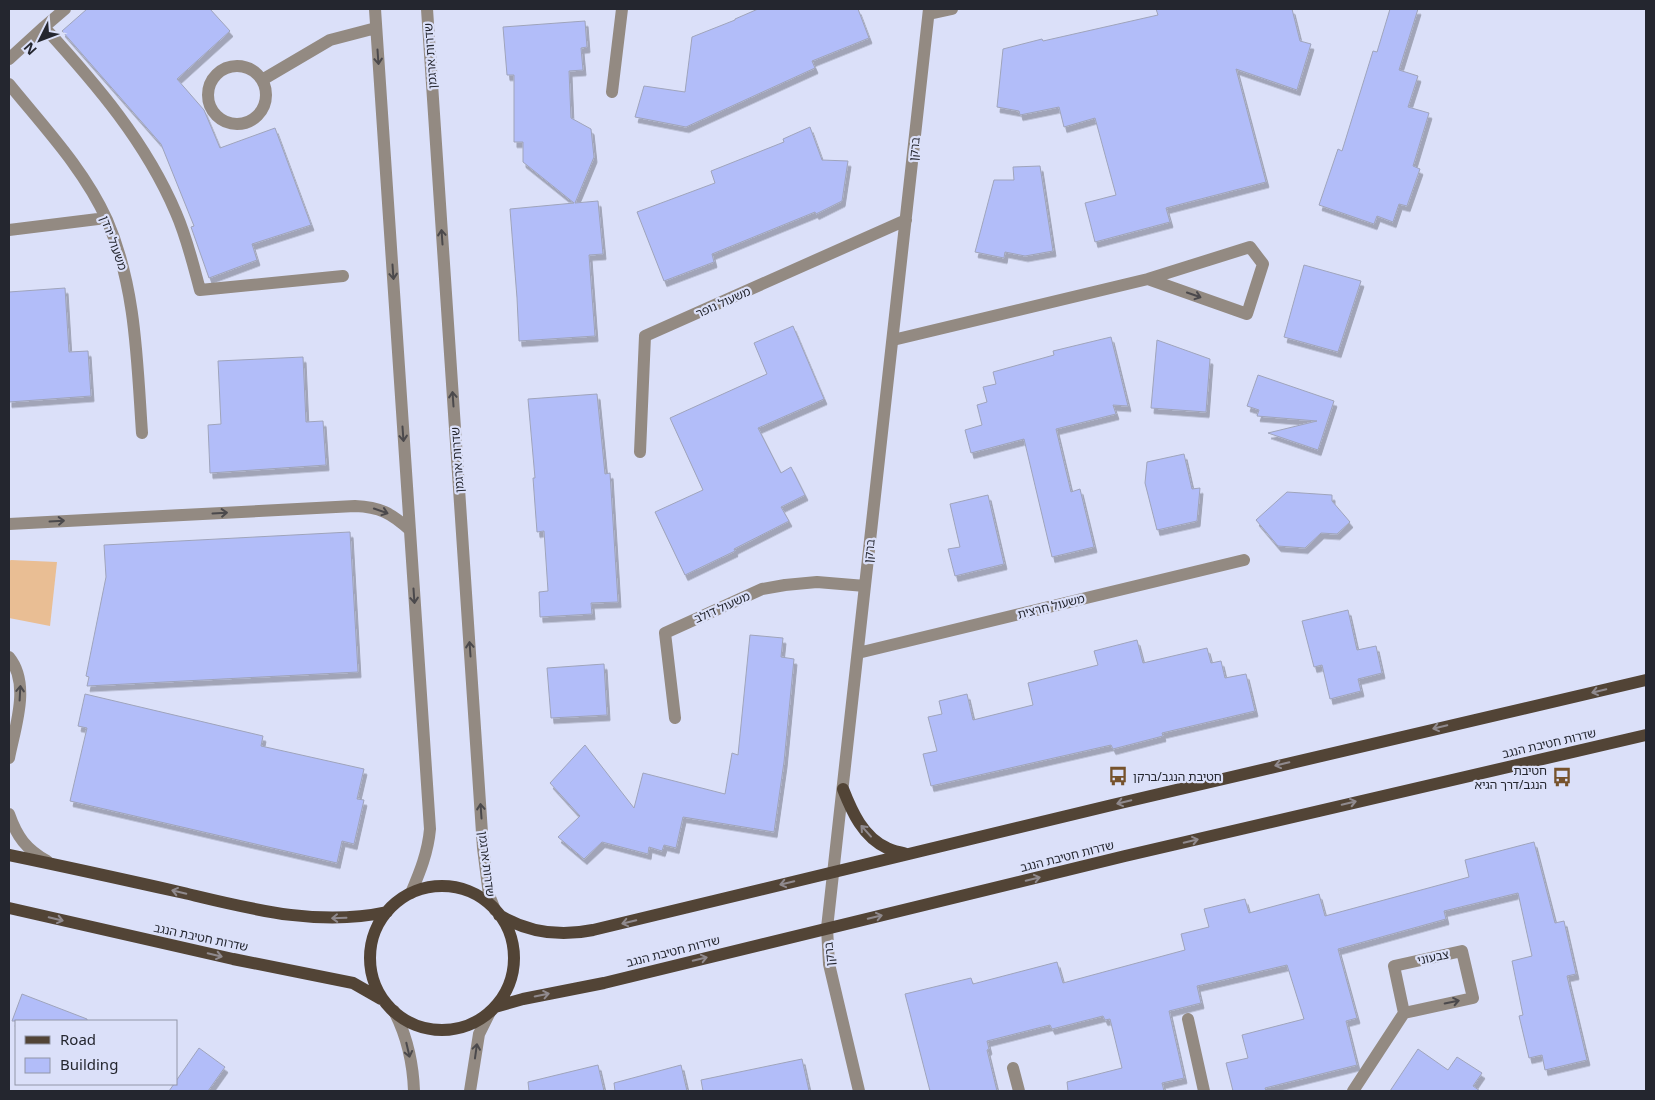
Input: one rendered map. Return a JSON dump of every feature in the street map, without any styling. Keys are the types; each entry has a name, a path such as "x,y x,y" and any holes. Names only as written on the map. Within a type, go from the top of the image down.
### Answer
{"main road":[{"path":"497,913 510,935 514,962 507,989 492,1010 466,1027 438,1031 424,1029 411,1024 384,1001 373,982 370,955 376,927 393,905 411,893 431,887 459,888 478,897 511,922 534,930 557,934 581,933 906,854 1646,680"},
{"name":"שדרות חטיבת הנגב","path":"492,1010 522,999 604,982 1646,734"},
{"path":"843,788 859,823 873,839 887,848 906,854"},
{"path":"9,855 288,916 338,918 368,916 387,912"},
{"name":"שדרות חטיבת הנגב","path":"9,908 233,959 353,983 384,1001"}],"street":[{"path":"9,59 65,9"},
{"path":"375,9 430,828 427,852 411,893"},
{"name":"שדרות ארגמן","path":"427,9 483,848 488,895 497,913"},
{"path":"612,92 624,9"},
{"path":"929,11 952,9"},
{"name":"ברקן","path":"859,1091 829,964 828,928 929,11"},
{"path":"44,27 96,85 120,115 141,147 177,214 190,251 200,290 343,276"},
{"path":"262,80 330,40 376,28"},
{"path":"232,66 243,67 254,72 262,80 265,91 264,102 260,112 252,120 230,123 215,114 208,99 209,88 213,78 222,70 232,66"},
{"name":"משעול ירדן","path":"9,84 63,150 80,174 106,218 115,239 127,283 134,334 142,433"},
{"path":"9,230 106,218"},
{"name":"משעול נופר","path":"640,452 645,336 906,220"},
{"path":"893,340 1148,279 1250,247 1263,264 1247,314 1148,279"},
{"path":"9,524 355,506 387,512 410,530"},
{"name":"משעול חרצית","path":"858,653 1244,560"},
{"name":"משעול דולב","path":"675,718 665,633 762,589 817,582 865,586"},
{"path":"9,657 16,666 21,687 9,758"},
{"path":"9,814 25,845 33,853 52,864"},
{"name":"צבעוני","path":"1462,951 1473,998 1404,1013 1394,966 1462,951"},
{"path":"470,1091 479,1034 492,1010"},
{"path":"394,1011 409,1051 414,1091"},
{"path":"1353,1091 1404,1013"},
{"path":"1188,1019 1204,1091"},
{"path":"1013,1068 1019,1091"}],"shaded area":[{"path":"9,561 57,562 50,626 9,618"}],"building":[{"path":"87,9 210,9 230,31 177,79 204,110 220,148 275,128 311,225 252,244 257,260 209,278 191,227 194,226 161,144 62,31"},
{"path":"758,9 858,9 869,38 812,61 815,68 686,127 635,117 644,86 685,92 692,37"},
{"path":"1156,9 1292,9 1300,41 1311,44 1297,90 1236,69 1266,182 1166,208 1170,222 1095,242 1085,203 1116,195 1095,118 1064,127 1059,107 1020,115 1019,111 997,107 1003,49 1158,15"},
{"path":"1390,9 1418,9 1399,70 1418,76 1408,107 1429,113 1413,166 1420,169 1407,206 1399,204 1393,222 1377,216 1374,224 1319,205 1338,149 1342,151 1373,51 1377,52"},
{"path":"585,21 587,47 581,48 583,70 569,71 571,118 591,129 594,157 575,203 598,201 603,254 589,255 595,336 519,341 510,209 574,203 523,162 523,142 514,142 514,75 507,75 503,27"},
{"path":"810,127 822,160 848,161 842,201 816,214 815,212 712,254 714,262 664,281 637,212 715,183 711,171 784,142 783,139"},
{"path":"1040,166 1053,251 1025,256 1005,252 1004,258 975,252 994,180 1014,180 1013,167"},
{"path":"1304,265 1361,281 1338,352 1284,337"},
{"path":"65,288 69,352 88,351 91,396 9,402 9,292"},
{"path":"793,326 824,399 758,428 781,473 791,467 805,495 781,507 789,521 734,549 735,551 685,575 655,512 703,490 670,418 767,374 754,343"},
{"path":"1111,337 1128,406 1113,405 1116,414 1056,429 1071,492 1080,489 1094,547 1052,557 1024,439 971,453 965,430 982,425 977,405 987,402 983,387 996,384 993,372 1054,355 1053,351"},
{"path":"1157,340 1210,359 1206,412 1151,408"},
{"path":"303,357 306,422 323,421 326,465 210,473 208,425 221,424 218,361"},
{"path":"1258,375 1334,401 1318,450 1268,433 1317,421 1257,416 1259,410 1247,406"},
{"path":"597,394 605,474 610,473 618,602 591,603 592,614 540,617 539,592 548,591 544,531 537,532 533,478 535,478 528,399"},
{"path":"1184,454 1192,489 1200,488 1197,521 1157,530 1145,483 1147,462"},
{"path":"1287,492 1332,495 1332,501 1350,522 1337,534 1321,533 1305,548 1278,546 1256,520"},
{"path":"988,495 1004,564 955,576 948,549 960,547 950,504"},
{"path":"350,532 358,672 87,686 89,677 86,676 106,577 104,545"},
{"path":"1348,610 1357,650 1376,646 1382,673 1358,679 1361,691 1330,699 1322,665 1314,667 1302,621"},
{"path":"750,635 783,638 781,657 794,659 784,762 774,832 683,817 676,848 664,845 662,851 649,847 648,854 602,842 584,859 558,837 580,816 550,783 585,745 634,808 643,773 725,794 732,753 738,755"},
{"path":"1137,640 1143,663 1207,648 1211,663 1221,661 1225,678 1246,674 1255,711 1162,733 1163,736 1113,749 1111,745 931,786 923,754 937,751 928,717 942,714 939,701 967,694 973,720 1033,705 1028,683 1098,665 1094,651"},
{"path":"604,664 607,715 551,718 547,668"},
{"path":"85,694 263,736 261,746 364,769 357,799 364,800 354,844 342,841 337,863 70,801 87,728 78,726"},
{"path":"1534,842 1555,923 1564,921 1576,974 1567,976 1587,1060 1545,1070 1542,1055 1529,1058 1519,1016 1523,1015 1512,961 1532,956 1518,893 1444,911 1446,919 1338,949 1357,1018 1346,1021 1357,1065 1265,1088 1266,1091 1233,1091 1226,1063 1248,1058 1242,1035 1304,1019 1287,965 1197,986 1201,1003 1169,1011 1184,1078 1162,1083 1164,1091 1068,1091 1067,1082 1122,1068 1110,1019 1105,1020 1103,1016 1052,1029 1050,1025 987,1041 989,1049 987,1050 997,1091 930,1091 905,994 971,978 973,984 1057,962 1063,983 1185,950 1181,934 1209,927 1204,909 1245,899 1249,913 1319,894 1325,916 1469,877 1465,860"},
{"path":"22,994 87,1019 87,1020 12,1021"},
{"path":"199,1048 225,1067 208,1091 169,1091 173,1085 178,1085 178,1078"},
{"path":"1418,1049 1448,1070 1457,1057 1482,1073 1473,1086 1480,1091 1390,1091"},
{"path":"802,1059 809,1091 703,1091 701,1080"},
{"path":"598,1065 604,1091 529,1091 528,1082"},
{"path":"681,1065 687,1091 615,1091 614,1083"}],"place":[{"name":"חטיבת הנגב/ברקן","path":"1118,776"},
{"name":"חטיבת הנגב/דרך הגיא","path":"1562,777"}]}
